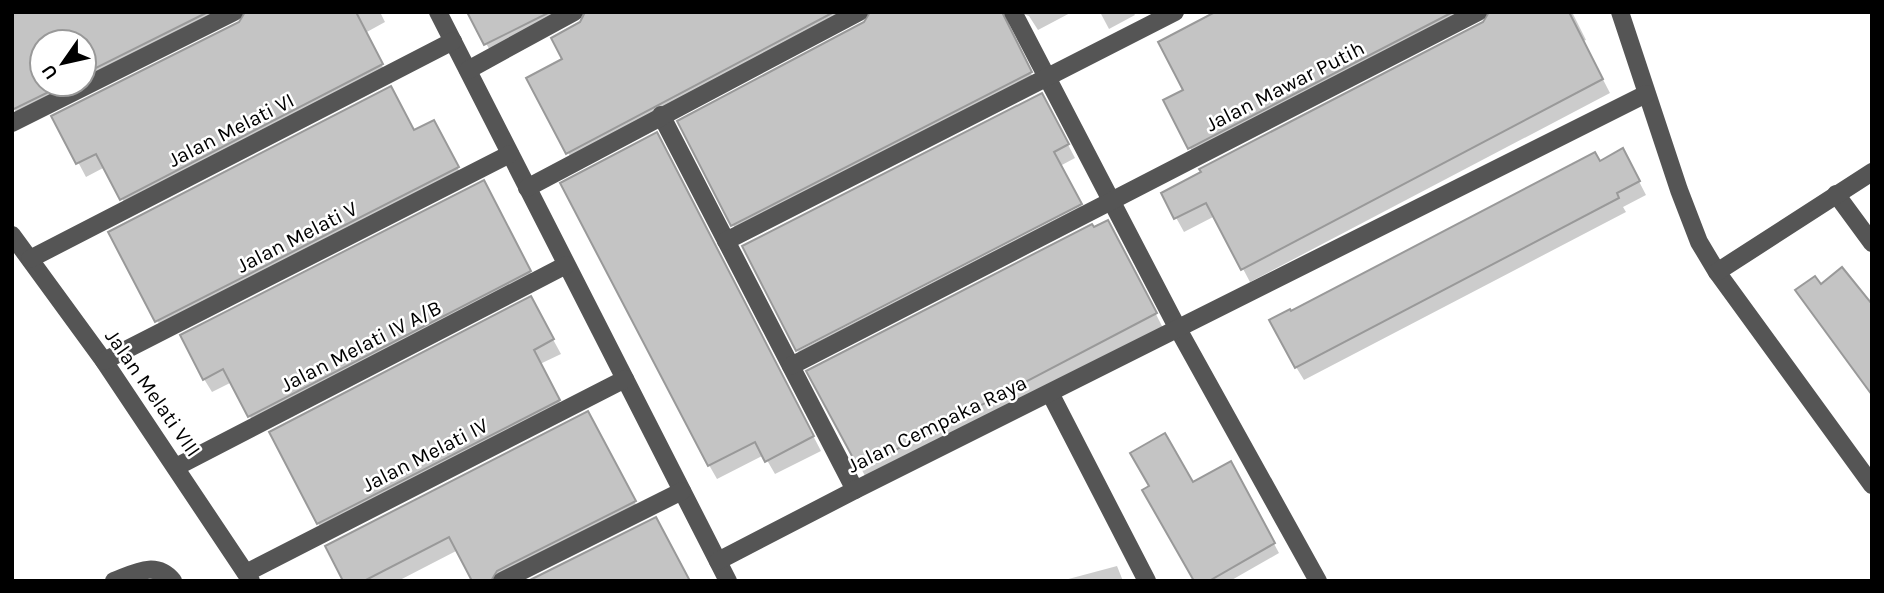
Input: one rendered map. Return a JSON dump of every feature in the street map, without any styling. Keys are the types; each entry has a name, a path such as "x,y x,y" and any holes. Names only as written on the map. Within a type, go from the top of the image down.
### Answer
{"street":[{"path":"12,123 234,12"},
{"path":"438,12 728,581"},
{"path":"468,70 574,12"},
{"path":"527,188 859,12"},
{"path":"1013,12 1178,329 1318,581"},
{"path":"726,241 1175,12"},
{"name":"Jalan Mawar Putih","path":"790,366 1478,12"},
{"path":"1620,12 1699,242 1717,272 1872,485"},
{"name":"Jalan Melati VI","path":"30,260 453,41"},
{"name":"Jalan Cempaka Raya","path":"718,561 1646,94"},
{"path":"661,115 855,490"},
{"name":"Jalan Melati V","path":"104,361 510,154"},
{"path":"1717,272 1872,172"},
{"path":"1836,194 1872,243"},
{"name":"Jalan Melati VIII","path":"12,235 104,361 249,577"},
{"name":"Jalan Melati IV A/B","path":"176,467 566,265"},
{"name":"Jalan Melati IV","path":"249,577 625,379"},
{"path":"1050,393 1147,581"},
{"path":"502,581 682,491"},
{"path":"114,581 152,568 166,572 173,581"}],"building":[{"path":"12,12 208,12 98,67 98,28 28,28 28,98 36,98 12,110"},
{"path":"245,12 356,12 383,64 120,200 96,154 76,164 51,116 87,98 98,98 98,92 239,22"},
{"path":"467,12 550,12 484,45"},
{"path":"585,12 834,12 566,154 526,78 562,59 551,38 580,22"},
{"path":"870,12 1002,12 1032,72 731,226 677,121 864,22"},
{"path":"1215,12 1453,12 1188,149 1163,100 1183,90 1158,42"},
{"path":"1489,12 1569,12 1603,79 1241,270 1206,203 1174,219 1161,193 1201,172 1199,169 1483,22"},
{"path":"391,86 414,130 434,120 459,167 155,322 108,232"},
{"path":"1042,93 1069,144 1054,152 1082,204 796,351 742,246"},
{"path":"657,132 814,436 765,462 755,442 708,466 560,183"},
{"path":"1623,148 1640,181 1617,193 1619,198 1295,368 1269,320 1595,152 1600,161"},
{"path":"484,180 531,271 248,417 223,369 203,380 180,335"},
{"path":"1108,220 1157,313 859,469 806,371 1092,224 1094,227"},
{"path":"1842,267 1872,304 1872,395 1795,290 1815,276 1821,284"},
{"path":"531,296 554,339 534,350 560,400 317,524 269,432"},
{"path":"588,411 636,501 497,571 491,581 472,581 449,537 364,581 343,581 325,546"},
{"path":"1165,433 1193,482 1231,461 1275,543 1209,581 1194,581 1142,490 1149,486 1130,453"},
{"path":"656,517 690,581 528,581"}]}
